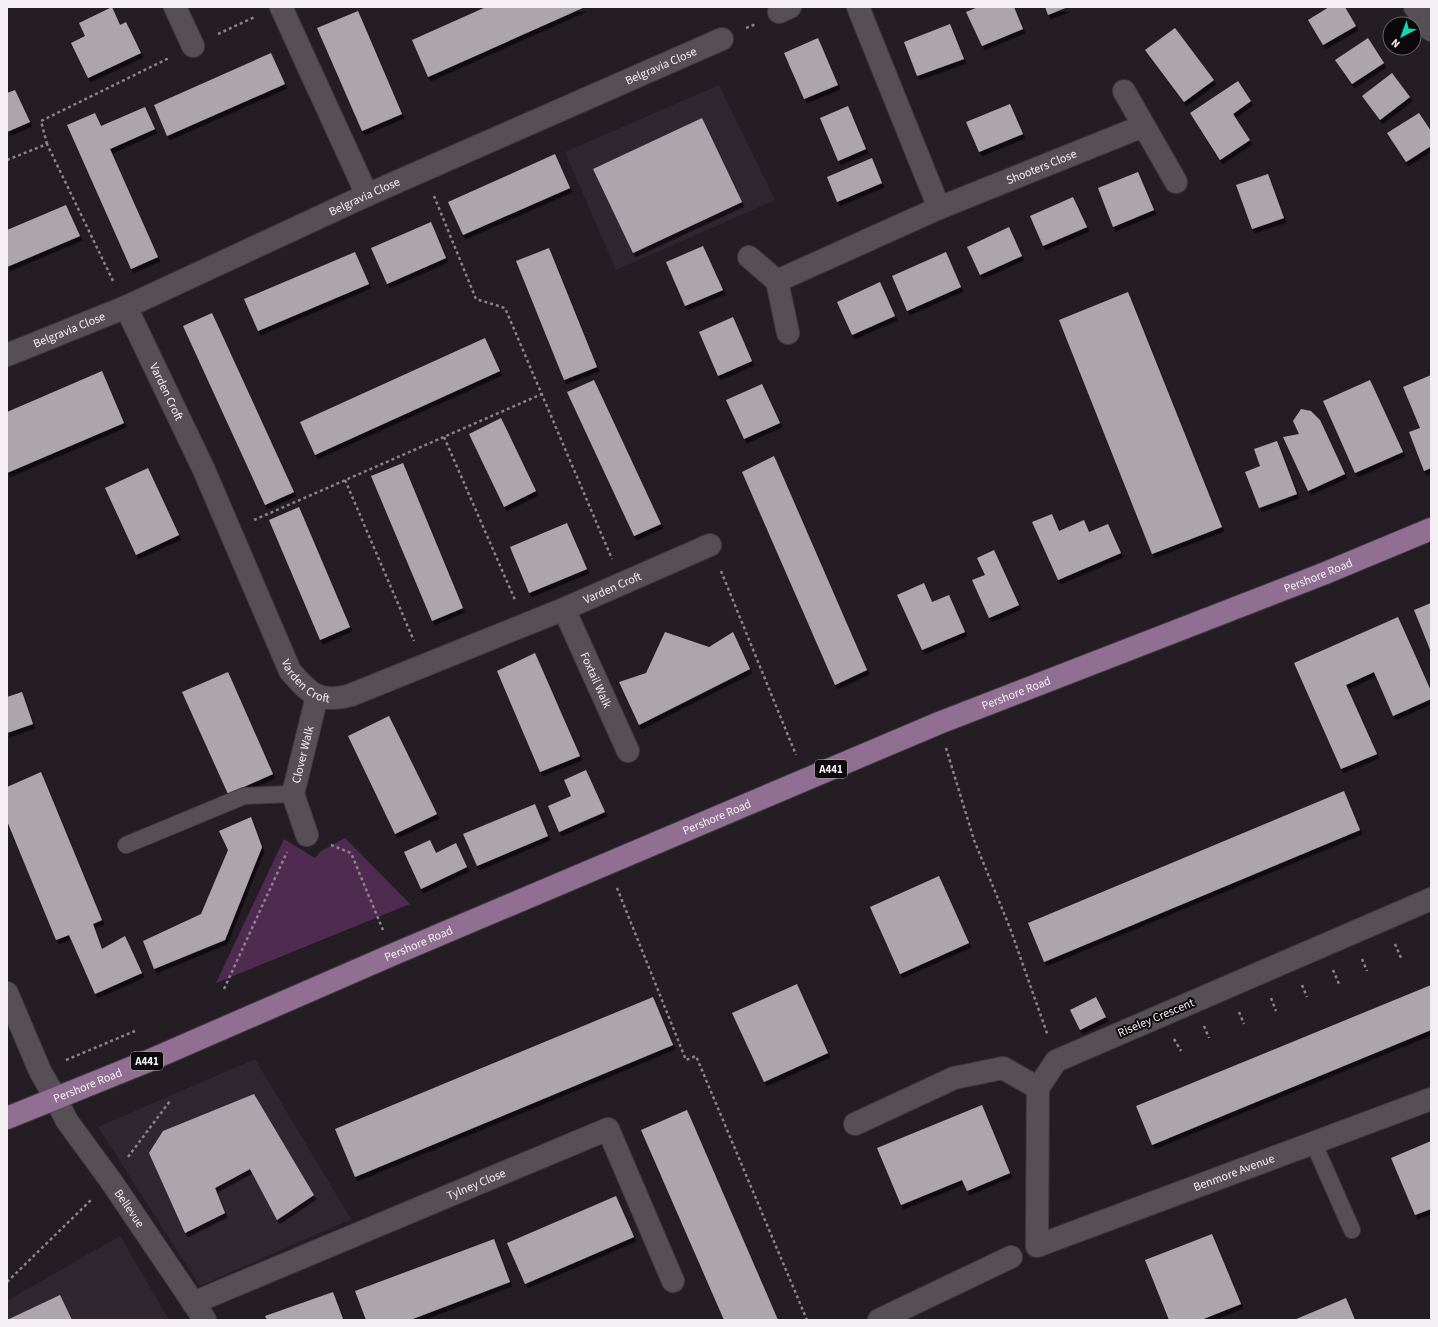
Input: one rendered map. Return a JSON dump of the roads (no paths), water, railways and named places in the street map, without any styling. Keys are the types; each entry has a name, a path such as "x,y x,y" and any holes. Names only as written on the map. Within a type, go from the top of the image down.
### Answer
{"main road":[{"name":"Pershore Road","path":"7,1118 55,1097 148,1061 394,954 939,723 1323,574 1431,529"}],"street":[{"path":"175,7 193,46"},
{"path":"282,7 367,195"},
{"path":"858,7 939,208"},
{"path":"1415,7 1431,30"},
{"name":"Belgravia Close","path":"7,355 126,307 367,195 722,39"},
{"path":"1124,91 1176,182"},
{"name":"Shooters Close","path":"777,281 939,208 1143,126"},
{"path":"749,258 777,281 788,333"},
{"name":"Varden Croft","path":"126,307 204,470 290,671 305,689 317,696 327,700 351,695 564,609 710,545"},
{"name":"Foxtail Walk","path":"564,609 628,751"},
{"name":"Clover Walk","path":"307,835 293,794 317,696"},
{"name":"Riseley Crescent","path":"1038,1088 1056,1061 1431,899"},
{"name":"Bellevue","path":"7,992 40,1071 67,1121 111,1181 199,1311"},
{"path":"855,1124 954,1078 1003,1068 1038,1088"},
{"name":"Benmore Avenue","path":"1038,1088 1038,1246 1431,1099"},
{"name":"Tylney Close","path":"199,1311 608,1129 673,1280"},
{"path":"879,1320 1011,1257"}],"lane":[{"path":"126,845 244,796 293,794"},
{"path":"1314,1144 1352,1230"}]}
